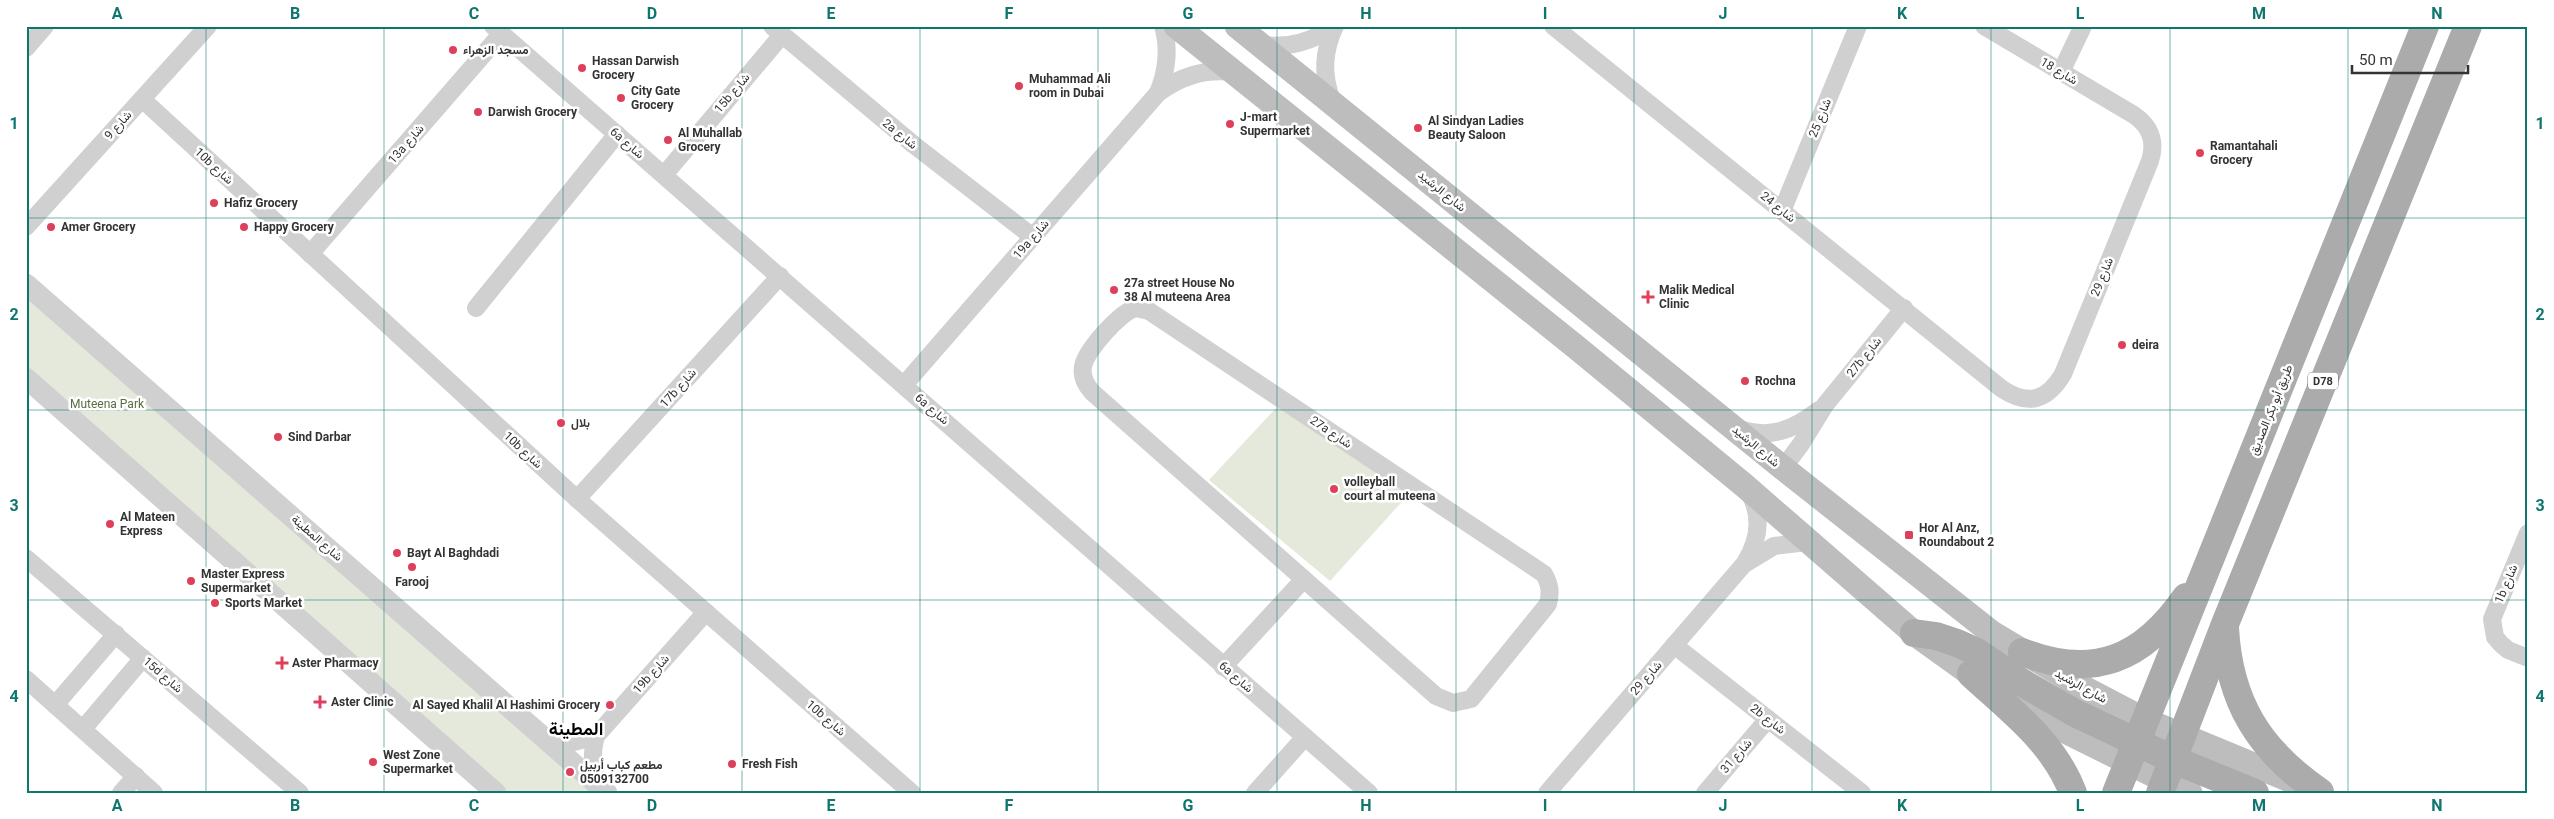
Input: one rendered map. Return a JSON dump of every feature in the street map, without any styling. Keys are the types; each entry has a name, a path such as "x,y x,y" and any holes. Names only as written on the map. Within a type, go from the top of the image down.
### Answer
{"main road":[{"path":"1176,26 1576,347 1745,486 1914,633 1971,674 2052,724 2136,741"},
{"name":"شارع الرشيد","path":"1237,26 1964,612 2022,652 2082,687 2136,741"},
{"name":"طريق أبو بكر الصديق","path":"2116,793 2425,26"},
{"name":"D78","path":"2169,767 2225,624 2468,26"},
{"path":"1576,347 1741,467 1754,472 1769,472 1783,468"},
{"path":"2022,652 2044,660 2067,664 2091,664 2114,659 2130,652 2158,633 2208,566"},
{"path":"2225,624 2226,653 2232,681 2248,716 2275,756 2296,776 2320,793"},
{"path":"1914,633 1936,636 1977,652 2048,698 2136,741 2169,767 2190,793"},
{"path":"1971,674 2046,746 2059,763 2074,793"},
{"path":"2169,767 2320,793"},
{"path":"2169,767 2255,793"}],"street":[{"path":"26,48 45,26"},
{"name":"شارع 9","path":"27,226 208,26"},
{"name":"19a شارع","path":"1158,93 1166,66 1166,38 1163,26"},
{"path":"1262,45 1293,45 1308,41 1335,26"},
{"path":"1332,101 1326,87 1325,55 1335,26"},
{"name":"شارع 24","path":"1553,26 2002,389"},
{"name":"شارع 25","path":"1782,211 1858,26"},
{"name":"شارع 18","path":"1984,26 2134,115"},
{"path":"2061,72 2083,26"},
{"name":"6a شارع","path":"497,30 1369,793"},
{"name":"13a شارع","path":"310,254 497,30"},
{"name":"15b شارع","path":"664,175 777,31"},
{"name":"2a شارع","path":"777,31 914,145 1032,237"},
{"name":"19a شارع","path":"904,385 1158,93 1180,79 1193,74 1213,71 1233,72"},
{"name":"10b شارع","path":"142,99 577,499 912,793"},
{"name":"شارع 29","path":"2002,389 2014,397 2029,400 2044,396 2055,387 2063,374 2153,151 2149,130 2134,115"},
{"path":"476,308 617,134"},
{"name":"17b شارع","path":"577,499 780,276"},
{"name":"شارع المطينة","path":"26,284 607,792"},
{"name":"27a شارع","path":"1136,308 1143,309 1162,320 1544,574 1549,583 1551,594 1545,609 1478,692 1471,699 1453,703 1436,696 1304,579 1086,385 1082,367 1085,358 1124,312 1136,308"},
{"name":"27b شارع","path":"1783,468 1801,444 1825,405 1904,308"},
{"path":"26,378 496,793"},
{"name":"27b شارع","path":"1732,426 1763,434 1778,433 1793,428 1825,405"},
{"name":"شارع 29","path":"1547,793 1745,563 1756,542 1758,524 1755,507 1745,486"},
{"name":"1b شارع","path":"2528,533 2492,619 2495,637 2508,650 2528,658"},
{"name":"شارع 29","path":"1745,563 1774,546 1808,542"},
{"name":"15d شارع","path":"26,558 300,793"},
{"path":"1224,667 1304,579"},
{"name":"19b شارع","path":"596,736 706,612"},
{"path":"55,705 116,634"},
{"name":"2b شارع","path":"1674,645 1862,793"},
{"path":"83,729 143,658"},
{"path":"26,679 154,793"},
{"name":"شارع 31","path":"1705,793 1768,720"},
{"path":"544,737 570,743 596,736"},
{"path":"596,736 592,750 593,766 598,780 607,792"},
{"path":"1255,793 1305,737"},
{"path":"121,793 136,776"}],"green space":[{"name":"Muteena Park","path":"26,292 600,793 506,793 26,374"},
{"path":"1277,407 1409,494 1330,581 1209,480"}],"place":[{"name":"مسجد الزهراء","path":"453,50"},
{"name":"Hassan Darwish Grocery","path":"582,68"},
{"name":"Muhammad Ali room in Dubai","path":"1019,86"},
{"name":"City Gate Grocery","path":"621,98"},
{"name":"Darwish Grocery","path":"478,112"},
{"name":"J-mart Supermarket","path":"1230,124"},
{"name":"Al Sindyan Ladies Beauty Saloon","path":"1418,128"},
{"name":"Al Muhallab Grocery","path":"668,140"},
{"name":"Ramantahali Grocery","path":"2200,153"},
{"name":"Hafiz Grocery","path":"214,203"},
{"name":"Amer Grocery","path":"51,227"},
{"name":"Happy Grocery","path":"244,227"},
{"name":"27a street House No 38 Al muteena Area","path":"1114,290"},
{"name":"Malik Medical Clinic","path":"1648,297"},
{"name":"deira","path":"2122,345"},
{"name":"Rochna","path":"1745,381"},
{"name":"بلال","path":"561,423"},
{"name":"Sind Darbar","path":"278,437"},
{"name":"volleyball court al muteena","path":"1334,489"},
{"name":"Al Mateen Express","path":"110,524"},
{"name":"Hor Al Anz, Roundabout 2","path":"1909,535"},
{"name":"Bayt Al Baghdadi","path":"397,553"},
{"name":"Farooj","path":"412,567"},
{"name":"Master Express Supermarket","path":"191,581"},
{"name":"Sports Market","path":"215,603"},
{"name":"Aster Pharmacy","path":"282,663"},
{"name":"Aster Clinic","path":"320,702"},
{"name":"Al Sayed Khalil Al Hashimi Grocery","path":"610,705"},
{"name":"West Zone Supermarket","path":"373,762"},
{"name":"Fresh Fish","path":"732,764"},
{"name":"مطعم كباب أربيل 0509132700","path":"570,772"}],"district":[{"name":"المطينة","path":"576,728"}]}
